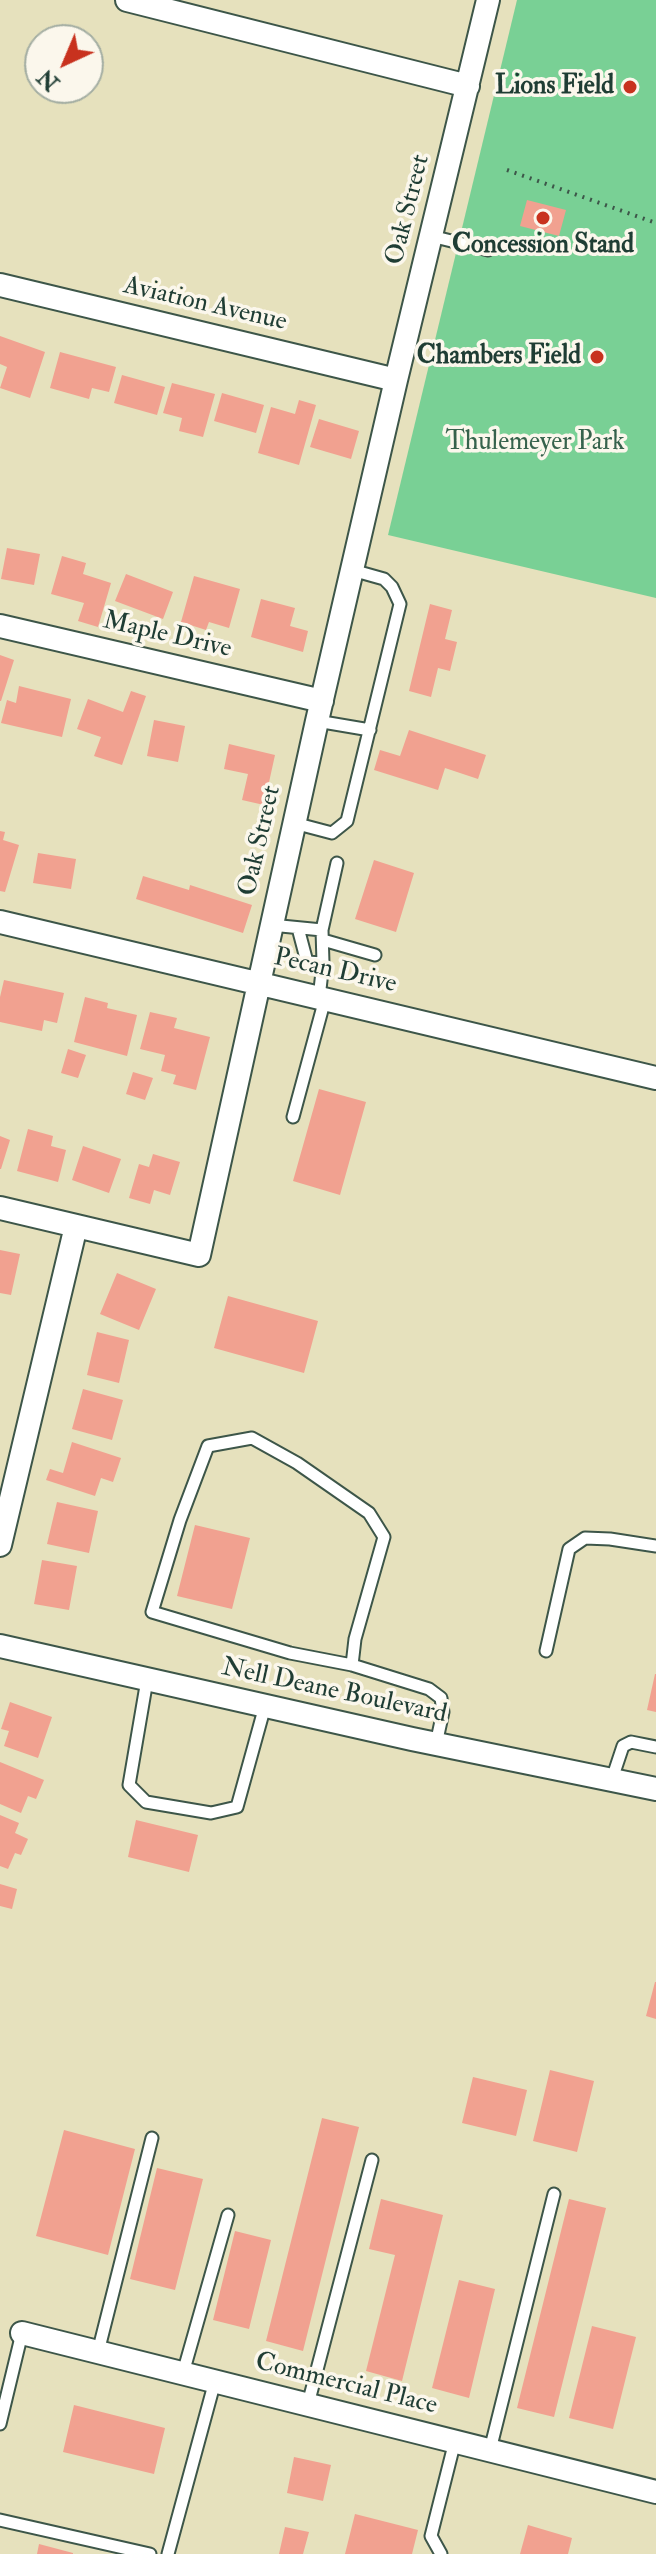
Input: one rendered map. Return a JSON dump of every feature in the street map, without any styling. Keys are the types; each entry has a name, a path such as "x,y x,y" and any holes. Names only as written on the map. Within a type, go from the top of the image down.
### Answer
{"street":[{"path":"127,0 468,86"},
{"name":"Oak Street","path":"76,1226 199,1255 257,983 352,570 488,0"},
{"name":"Aviation Avenue","path":"0,285 396,380"},
{"name":"Maple Drive","path":"0,626 320,711"},
{"name":"Pecan Drive","path":"0,922 656,1078"},
{"path":"0,1208 76,1226 0,1545"},
{"name":"Nell Deane Boulevard","path":"0,1646 436,1744 656,1789"},
{"name":"Commercial Place","path":"22,2333 656,2492"}],"lane":[{"path":"431,236 488,250"},
{"path":"294,823 332,833 347,821 400,604 392,587 384,579 352,570"},
{"path":"320,711 370,730"},
{"path":"293,1117 322,998 322,935 337,863"},
{"path":"271,925 298,928 375,955"},
{"path":"298,928 307,962 323,963"},
{"path":"352,1665 355,1639 384,1537 369,1513 297,1463 252,1438 208,1446 180,1520 152,1612 290,1653 352,1665 429,1689 441,1698 443,1712 436,1744"},
{"path":"546,1651 569,1549 585,1538 656,1546"},
{"path":"147,1680 129,1785 146,1802 211,1813 237,1807 265,1706"},
{"path":"612,1779 623,1746 631,1742 656,1747"},
{"path":"98,2352 152,2138"},
{"path":"308,2404 372,2160"},
{"path":"490,2450 554,2194"},
{"path":"183,2373 228,2215"},
{"path":"0,2424 22,2333"},
{"path":"168,2554 215,2381"},
{"path":"441,2554 431,2536 455,2441"},
{"path":"0,2520 150,2554"}],"path":[{"path":"507,170 656,223"}],"green space":[{"name":"Thulemeyer Park","path":"517,0 656,0 656,598 388,535"}],"building":[{"name":"Concession Stand","path":"527,200 566,210 559,236 520,226"},
{"path":"0,336 45,352 30,398 0,388 7,367 0,364"},
{"path":"60,352 116,367 109,392 92,388 89,399 50,388"},
{"path":"122,375 165,387 157,415 114,403"},
{"path":"172,383 215,394 203,437 179,431 182,418 163,413"},
{"path":"222,393 264,405 256,433 214,421"},
{"path":"299,400 316,405 299,465 258,453 271,407 295,414"},
{"path":"319,419 359,431 351,459 310,447"},
{"path":"7,548 40,554 34,585 1,579"},
{"path":"62,556 86,563 83,574 111,583 98,627 78,621 84,603 51,594"},
{"path":"126,574 173,592 163,619 115,601"},
{"path":"194,576 240,589 229,628 209,622 206,630 181,622"},
{"path":"261,599 295,608 290,626 308,631 303,652 251,637"},
{"path":"430,604 452,610 445,639 457,642 450,671 438,668 431,697 409,691"},
{"path":"0,655 14,660 1,701 0,701"},
{"path":"19,686 71,699 62,737 1,723 7,700 16,703"},
{"path":"131,691 146,696 122,765 94,756 101,737 77,729 88,699 123,712"},
{"path":"154,720 185,726 178,762 147,756"},
{"path":"409,730 486,755 478,779 445,768 438,790 374,770 380,750 400,756"},
{"path":"229,744 275,755 264,805 242,800 248,774 224,769"},
{"path":"0,831 5,832 3,840 19,845 5,892 0,891"},
{"path":"38,853 76,859 71,889 33,883"},
{"path":"374,860 414,873 396,932 355,919"},
{"path":"143,876 189,890 190,885 252,905 243,933 136,899"},
{"path":"4,980 64,993 57,1023 44,1020 42,1031 0,1022"},
{"path":"85,997 108,1003 107,1008 137,1015 127,1056 74,1042"},
{"path":"150,1012 177,1018 174,1028 210,1037 196,1090 173,1084 176,1075 161,1071 165,1055 140,1049"},
{"path":"68,1049 86,1055 78,1078 61,1073"},
{"path":"133,1072 153,1078 145,1100 126,1094"},
{"path":"319,1089 366,1102 340,1195 293,1181"},
{"path":"28,1129 53,1136 51,1146 66,1150 58,1182 17,1171"},
{"path":"0,1136 10,1140 1,1169 0,1169"},
{"path":"83,1146 121,1159 109,1193 72,1180"},
{"path":"153,1154 180,1162 170,1195 154,1190 150,1204 129,1198 139,1164 149,1167"},
{"path":"0,1250 20,1254 11,1295 0,1293"},
{"path":"117,1273 156,1289 139,1330 100,1314"},
{"path":"228,1296 318,1321 304,1373 214,1348"},
{"path":"97,1332 129,1340 119,1383 87,1375"},
{"path":"83,1389 123,1400 112,1440 72,1429"},
{"path":"72,1442 121,1458 113,1482 101,1478 95,1496 46,1480 50,1469 63,1473"},
{"path":"57,1502 98,1511 89,1553 47,1544"},
{"path":"195,1525 250,1538 232,1609 177,1596"},
{"path":"42,1560 77,1566 69,1610 34,1604"},
{"path":"656,1674 656,1712 647,1710"},
{"path":"10,1702 52,1717 38,1758 4,1746 9,1731 1,1729"},
{"path":"0,1762 44,1780 36,1799 28,1796 21,1813 0,1804"},
{"path":"0,1815 19,1823 15,1833 28,1839 21,1855 15,1853 8,1869 0,1866"},
{"path":"136,1820 198,1835 189,1872 128,1857"},
{"path":"0,1884 17,1889 12,1909 0,1906"},
{"path":"656,1982 656,2019 646,2016"},
{"path":"550,2070 594,2081 577,2152 533,2141"},
{"path":"473,2077 527,2090 516,2136 462,2123"},
{"path":"322,2118 359,2127 303,2351 266,2341"},
{"path":"64,2130 135,2149 108,2255 36,2236"},
{"path":"157,2168 203,2179 175,2290 130,2279"},
{"path":"381,2199 443,2215 402,2381 366,2371 395,2255 369,2249"},
{"path":"569,2199 606,2208 554,2417 517,2408"},
{"path":"235,2231 271,2240 249,2329 213,2320"},
{"path":"459,2280 495,2289 469,2398 432,2388"},
{"path":"592,2326 636,2337 613,2429 569,2418"},
{"path":"74,2405 165,2428 154,2474 63,2452"},
{"path":"294,2457 331,2465 323,2501 287,2493"},
{"path":"355,2514 418,2530 412,2554 345,2554"},
{"path":"528,2525 572,2538 568,2554 520,2554"},
{"path":"285,2527 309,2532 303,2554 279,2554"},
{"path":"39,2544 73,2553 73,2554 37,2554"}],"place":[{"name":"Lions Field","path":"630,87"},
{"name":"Concession Stand","path":"543,218"},
{"name":"Chambers Field","path":"597,357"}]}
